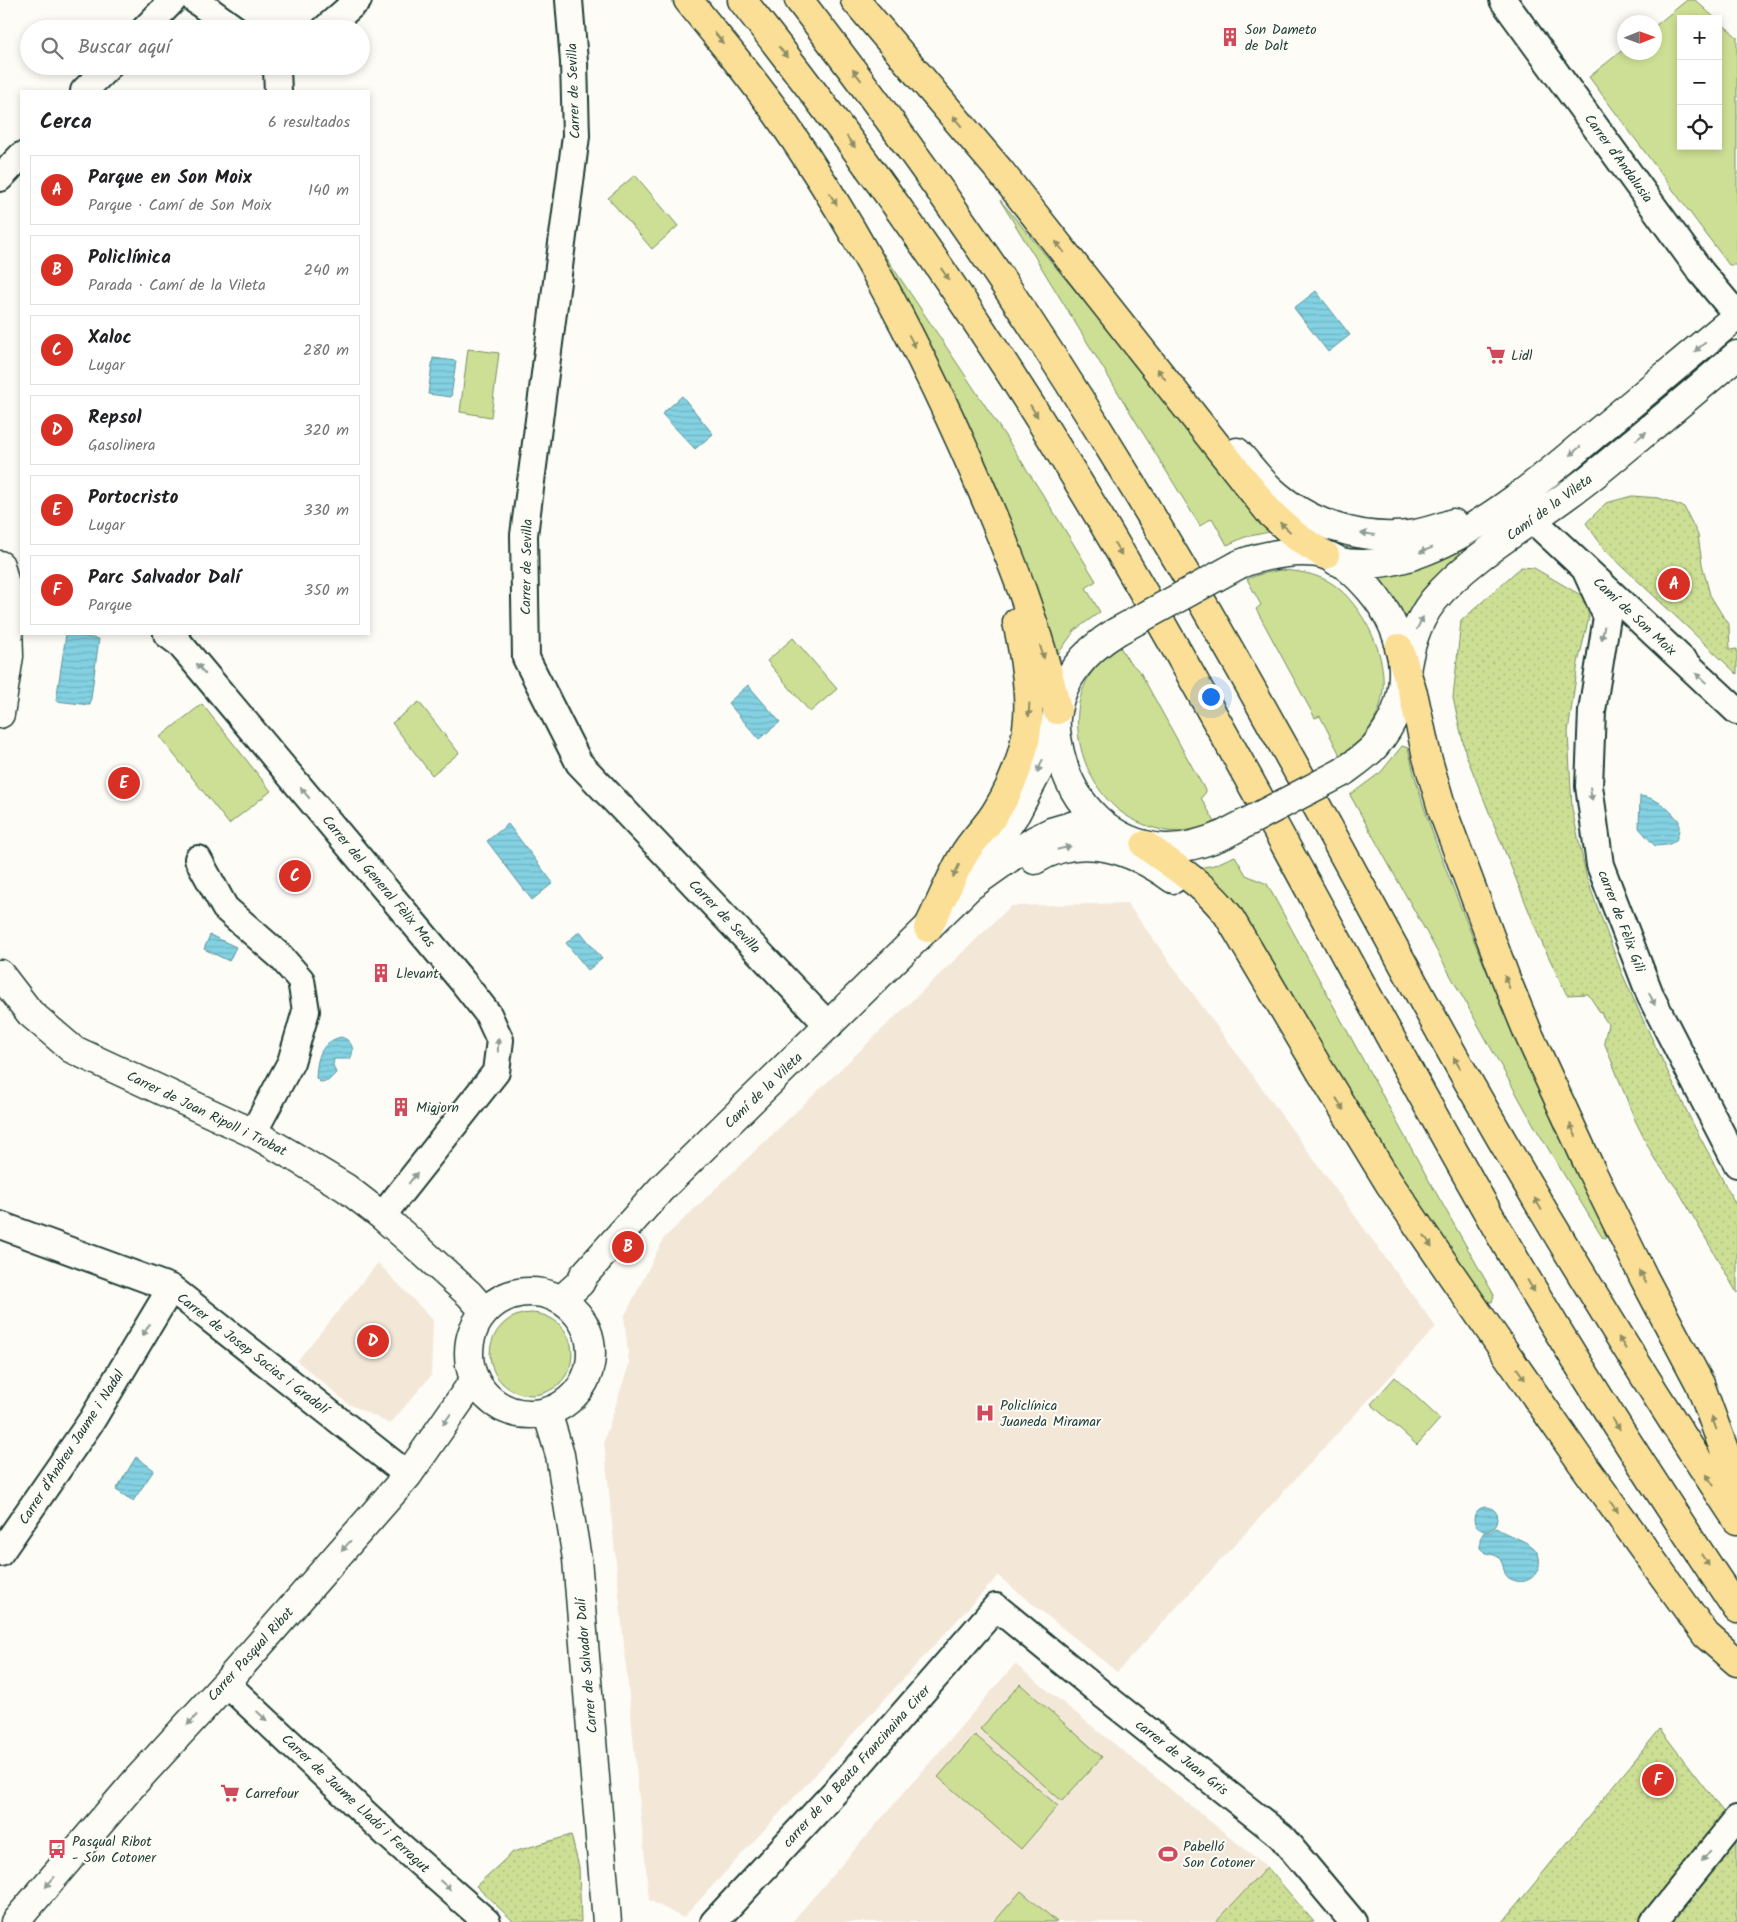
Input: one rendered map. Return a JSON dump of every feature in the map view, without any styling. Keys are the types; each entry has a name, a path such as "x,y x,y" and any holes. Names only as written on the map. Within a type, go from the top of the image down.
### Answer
{"highway":[{"path":"688,0 778,115 836,204 912,341 969,460 1029,608 1049,674 1056,715"},
{"path":"742,0 888,192 950,282 1072,471 1237,757 1506,1244 1593,1388 1737,1609"},
{"path":"799,0 927,170 1034,328 1109,446 1223,638 1462,1072 1573,1263 1655,1395 1737,1520"},
{"path":"855,0 1000,171 1270,512 1297,537 1331,558"},
{"path":"928,928 964,854 988,824 1007,793 1020,760 1029,720 1028,683 1017,622 969,460"},
{"path":"1403,668 1443,812 1469,884 1523,1019 1591,1170 1644,1278 1700,1384 1737,1485"},
{"path":"1145,845 1200,884 1215,898 1238,930 1320,1072 1389,1183 1582,1464 1706,1635 1737,1662"}],"street":[{"path":"154,20 173,0"},
{"path":"195,0 223,20"},
{"path":"335,20 358,0"},
{"name":"Carrer de Sevilla","path":"569,0 574,62 576,136 524,535 526,658 579,763 829,1026"},
{"name":"Carrer d'Andalusia","path":"1505,1 1701,272 1737,315"},
{"path":"85,90 100,75"},
{"path":"0,178 20,157"},
{"name":"Camí de la Vileta","path":"970,886 983,857 1000,837 1016,813 1039,769 1072,673 1097,644 1240,564 1265,556 1298,553 1356,564 1382,562 1411,556 1445,542 1500,508 1559,465 1737,315"},
{"name":"Camí de la Vileta","path":"561,1300 580,1283 584,1275 661,1190 970,886 1035,840 1051,832 1082,823 1110,829 1127,839 1145,845 1181,848 1199,844 1223,835 1343,772 1374,747 1394,717 1403,668 1412,639 1424,615 1448,585 1467,568 1603,467 1737,355"},
{"path":"1185,406 1206,416 1269,488 1290,505 1317,520 1343,530 1368,535 1410,535 1500,508"},
{"name":"Camí de Son Moix","path":"1534,520 1586,571 1737,711"},
{"path":"1331,558 1350,570 1378,599 1395,632 1403,668"},
{"path":"0,565 7,592 15,608 0,714"},
{"name":"carrer de Fèlix Gili","path":"1586,571 1606,616 1592,711 1590,786 1600,865 1651,996 1737,1164"},
{"name":"Carrer del General Fèlix Mas","path":"168,635 179,643 463,982 488,1014 500,1040 496,1072 382,1216"},
{"path":"1056,715 1057,738 1065,773 1073,790 1092,814 1110,829"},
{"path":"970,886 1031,862 1053,850 1067,846 1102,846 1145,861 1188,890 1207,908 1229,938 1283,1028 1320,1072"},
{"path":"198,859 225,908 282,958 302,980 306,1011 291,1062 253,1133"},
{"name":"Carrer de Joan Ripoll i Trobat","path":"0,974 30,1012 72,1049 253,1133 346,1188 382,1216 469,1294 485,1312"},
{"name":"Carrer de Josep Socias i Gradolí","path":"0,1225 171,1288 408,1475"},
{"name":"Carrer d'Andreu Jaume i Nadal","path":"0,1553 92,1420 171,1288"},
{"path":"521,1293 542,1293 561,1300 577,1313 587,1330 592,1350 589,1370 580,1388 565,1403 548,1412 530,1414 514,1412 498,1405 485,1393 475,1379 470,1362 470,1344 475,1327 485,1312 501,1299 521,1293"},
{"name":"Carrer Pasqual Ribot","path":"15,1922 135,1782 226,1682 408,1475 475,1379"},
{"name":"Carrer de Salvador Dalí","path":"548,1412 560,1455 577,1558 607,1922"},
{"name":"carrer de la Beata Francinaina Cirer","path":"714,1922 846,1780 996,1607"},
{"name":"carrer de Juan Gris","path":"996,1607 1281,1836 1352,1922"},
{"name":"Carrer de Jaume Lladó i Ferragut","path":"226,1682 389,1836 486,1922"},
{"path":"1654,1922 1737,1820"}],"shaded area":[{"name":"Policlínica Juaneda Miramar","path":"1127,903 1436,1327 1117,1672 998,1576 683,1918 649,1900 604,1441 629,1364 624,1317 664,1238 1011,906"},
{"path":"378,1263 433,1320 431,1376 390,1424 347,1403 297,1361"},
{"path":"1015,1664 1267,1867 1216,1922 792,1922"}],"green space":[{"path":"1687,0 1695,0 1712,15 1677,15 1677,150 1722,150 1722,24 1737,37 1737,265 1729,265 1589,77 1617,55 1617,60 1662,60 1662,20"},
{"path":"635,175 678,226 652,249 608,198"},
{"path":"1000,200 1274,531 1245,537 1227,545 1212,518 1200,526"},
{"path":"883,253 1018,456 1096,581 1086,588 1100,612 1075,630 1058,654 1054,654 880,257"},
{"path":"468,349 499,353 491,417 460,412"},
{"path":"1580,463 1583,467 1529,510 1448,564 1414,603 1401,626 1371,574"},
{"path":"1632,496 1659,498 1684,507 1698,535 1702,564 1710,595 1729,626 1730,650 1737,649 1737,674 1605,550 1586,523 1606,503"},
{"path":"1521,567 1534,568 1584,597 1589,617 1578,663 1568,732 1572,809 1587,879 1621,971 1643,1020 1692,1122 1737,1207 1737,1293 1678,1190 1654,1158 1635,1120 1604,1042 1608,1024 1588,994 1567,995 1541,941 1466,755 1453,698 1461,621"},
{"path":"1280,570 1310,574 1334,585 1354,605 1375,641 1383,678 1378,712 1369,728 1357,743 1340,755 1320,716 1315,718 1256,609 1261,605 1247,579"},
{"path":"793,638 837,689 810,712 767,661"},
{"path":"1120,647 1128,660 1140,672 1206,792 1201,798 1215,822 1185,831 1167,831 1149,826 1131,819 1121,812 1096,785 1081,749 1078,710 1082,692 1090,675 1100,663"},
{"path":"419,702 459,753 432,775 392,723"},
{"path":"202,704 271,791 229,824 160,737"},
{"path":"1402,746 1408,748 1436,844 1504,1013 1537,1088 1607,1235 1606,1238 1602,1237 1535,1127 1350,795 1381,772"},
{"path":"1235,856 1246,875 1267,884 1422,1168 1494,1295 1492,1302 1486,1301 1450,1253 1387,1157 1236,904 1199,868 1214,865"},
{"path":"531,1313 547,1316 560,1325 569,1338 572,1354 569,1370 560,1383 547,1392 531,1395 515,1392 502,1383 493,1370 490,1354 493,1338 502,1325 515,1316"},
{"path":"1395,1377 1440,1419 1417,1445 1371,1404"},
{"path":"1020,1684 1102,1757 1062,1801 980,1729"},
{"path":"1660,1729 1737,1830 1737,1922 1503,1922"},
{"path":"975,1735 1058,1806 1021,1849 938,1777"},
{"path":"571,1835 579,1867 581,1922 514,1922 476,1886 513,1852"},
{"path":"1267,1867 1314,1922 1216,1922"},
{"path":"1021,1891 1057,1922 994,1922"}],"water":[{"path":"1316,291 1350,335 1328,352 1294,308"},
{"path":"433,358 456,361 451,397 428,394"},
{"path":"682,396 713,434 695,449 662,414"},
{"path":"66,635 99,639 90,705 56,701"},
{"path":"748,685 780,722 759,739 728,703"},
{"path":"1640,796 1662,804 1679,821 1676,841 1667,845 1655,846 1639,828"},
{"path":"508,824 553,883 532,900 487,841"},
{"path":"580,931 602,959 588,970 566,943"},
{"path":"210,935 236,947 229,961 204,949"},
{"path":"341,1037 352,1045 352,1055 350,1059 334,1059 333,1065 336,1073 328,1081 320,1082 316,1078 317,1064 321,1052 328,1043"},
{"path":"136,1457 154,1470 133,1501 116,1490"},
{"path":"1486,1507 1494,1511 1498,1519 1494,1527 1486,1531 1478,1527 1474,1519 1478,1511"},
{"path":"1496,1528 1526,1542 1534,1548 1538,1554 1539,1567 1532,1577 1520,1582 1509,1578 1499,1558 1480,1548 1480,1539 1484,1532 1491,1532"}],"place":[{"name":"Son Dameto de Dalt","path":"1230,37"},
{"name":"Lidl","path":"1496,355"},
{"name":"Parque en Son Moix","path":"1674,584"},
{"name":"Portocristo","path":"124,783"},
{"name":"Xaloc","path":"295,876"},
{"name":"Llevant","path":"381,973"},
{"name":"Migjorn","path":"401,1107"},
{"name":"Policlínica","path":"628,1247"},
{"name":"Repsol","path":"373,1341"},
{"name":"Policlínica Juaneda Miramar","path":"985,1413"},
{"name":"Parc Salvador Dalí","path":"1658,1780"},
{"name":"Carrefour","path":"230,1793"},
{"name":"Pasqual Ribot - Son Cotoner","path":"57,1849"},
{"name":"Pabelló Son Cotoner","path":"1168,1854"}]}
